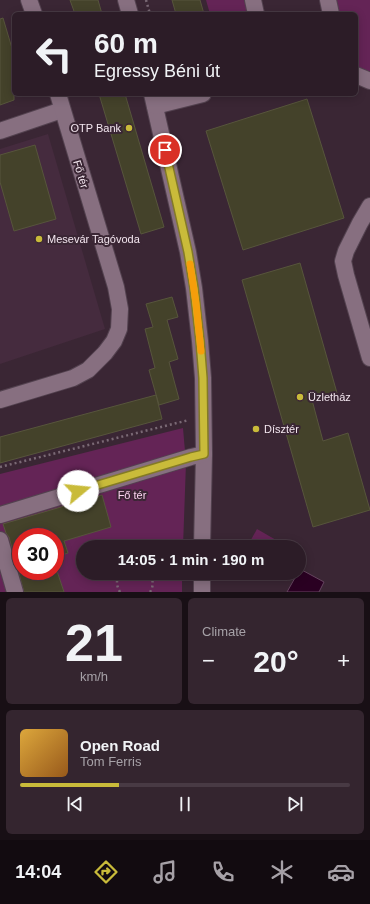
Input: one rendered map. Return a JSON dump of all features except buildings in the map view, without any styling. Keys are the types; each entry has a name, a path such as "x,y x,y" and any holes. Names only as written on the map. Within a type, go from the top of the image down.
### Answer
{"street":[{"path":"29,0 33,12"},
{"path":"126,0 129,12"},
{"path":"252,0 255,12"},
{"path":"328,0 331,12"},
{"path":"358,76 370,81"},
{"name":"Fő tér","path":"0,400 73,378 88,370 106,353 114,341 119,329 120,309 116,287 58,96"},
{"path":"187,96 154,100 188,252 200,341 203,378 204,454 202,540"},
{"path":"0,131 62,110"},
{"path":"370,206 346,251 343,261 370,358"},
{"path":"0,515 204,454"},
{"path":"0,540 14,592"},
{"path":"202,580 202,592"}],"path":[{"path":"146,0 149,12"},
{"path":"0,466 189,420"},
{"path":"118,580 117,588 120,592"},
{"path":"150,592 153,580"}],"shaded area":[{"name":"Mesevár Tagóvoda","path":"48,134 105,329 0,364 0,149"},
{"path":"306,572 324,582 319,592 287,592 294,580 306,580"}],"green space":[{"path":"206,0 247,0 250,12 209,12"},
{"path":"328,0 370,0 370,81 358,76 358,12 331,12"},
{"name":"Fő tér","path":"183,428 186,463 183,540 76,540 76,580 182,580 182,592 0,592 0,474"},
{"path":"257,529 276,540 251,540"}],"slow traffic":[{"path":"190,264 201,351"}],"place":[{"name":"OTP Bank","path":"129,128"},
{"name":"Mesevár Tagóvoda","path":"39,239"},
{"name":"Üzletház","path":"300,397"},
{"name":"Dísztér","path":"256,429"}],"route":[{"path":"78,491 204,454 203,378 194,288 188,252 165,150"}]}
